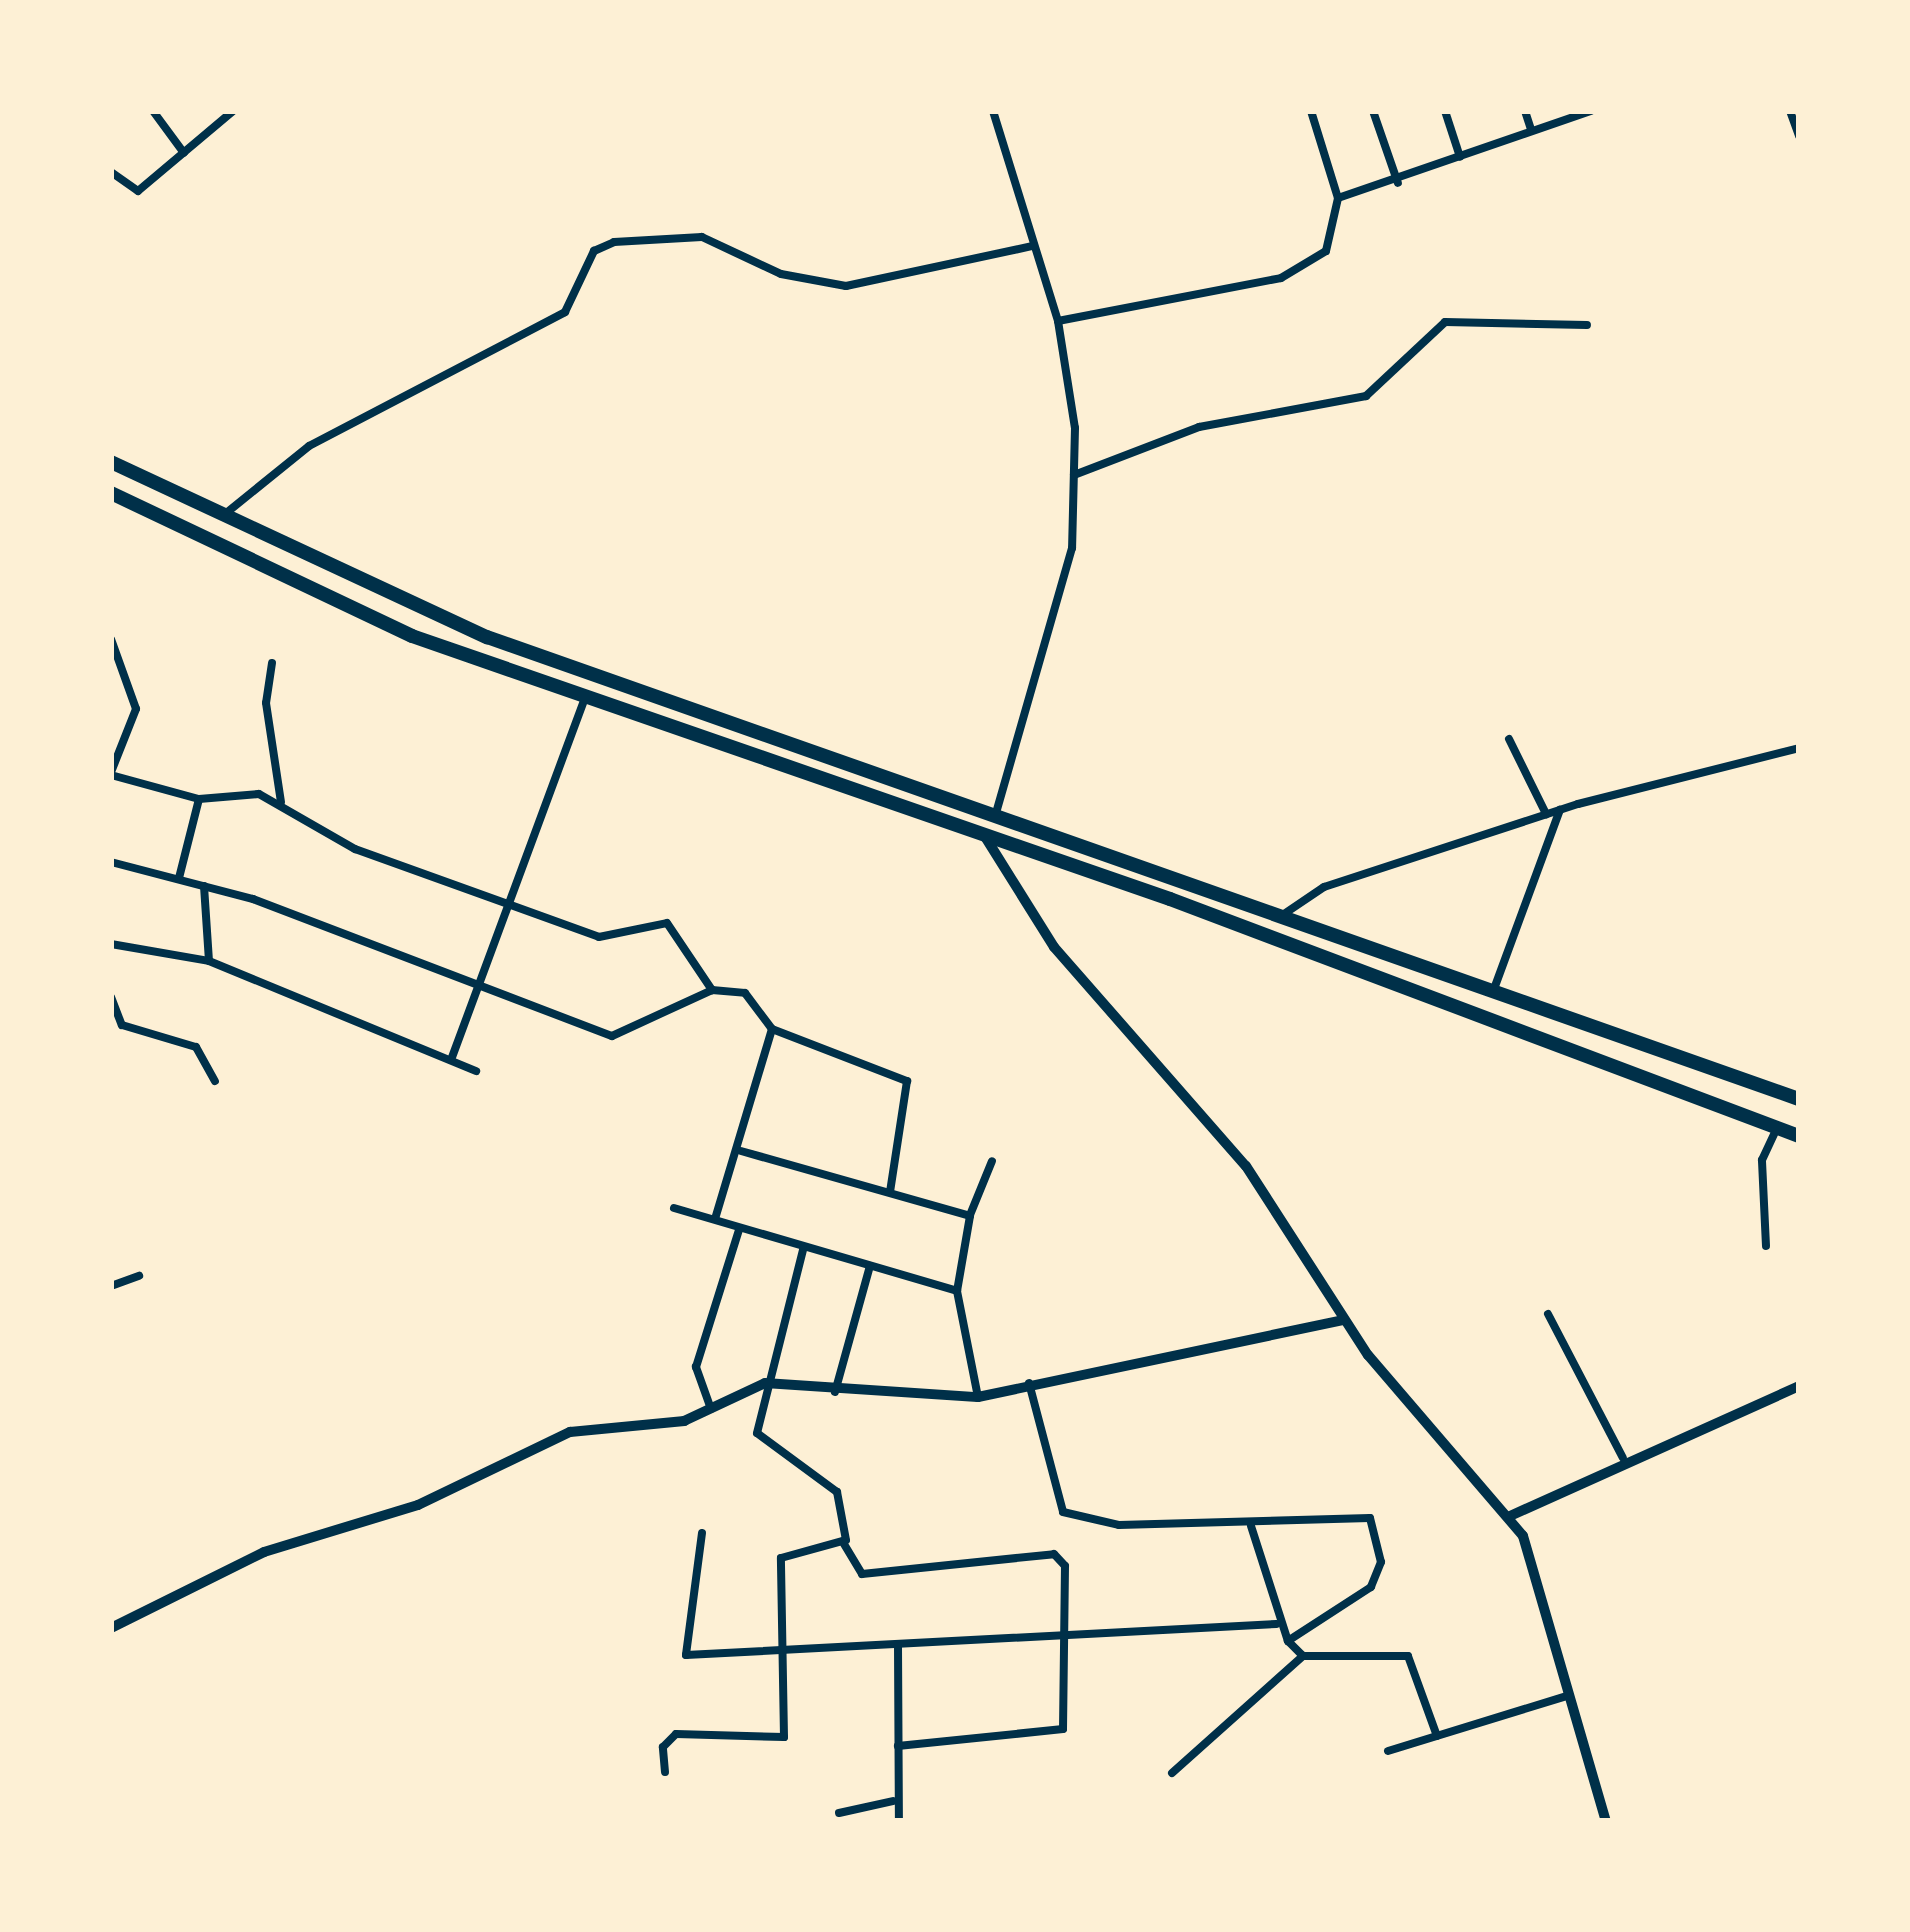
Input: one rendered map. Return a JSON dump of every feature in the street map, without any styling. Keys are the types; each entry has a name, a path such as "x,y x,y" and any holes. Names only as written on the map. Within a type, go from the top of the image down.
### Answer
{"highway":[{"path":"111,462 221,518 487,638 997,810 1280,917 1799,1099"},
{"path":"111,493 391,627 584,701 982,832 1799,1136"}],"street":[{"path":"153,111 184,153"},
{"path":"111,172 133,192 233,111"},
{"path":"993,111 1058,321 1074,475 1072,548 997,810"},
{"path":"1058,321 1311,265 1326,251 1338,198 1311,111"},
{"path":"1373,111 1398,183"},
{"path":"1444,111 1460,157"},
{"path":"1525,111 1531,130"},
{"path":"1338,198 1398,183 1592,111"},
{"path":"1790,111 1799,136"},
{"path":"221,518 309,446 565,312 594,251 614,242 702,237 781,274 846,286 1033,246"},
{"path":"1074,475 1199,427 1366,396 1445,322 1587,325"},
{"path":"111,639 136,709 111,774 199,799 259,794 281,804 317,833 508,907 614,938 667,923 712,990"},
{"path":"272,663 266,703 281,804"},
{"path":"451,1060 584,701"},
{"path":"1510,739 1546,814"},
{"path":"1280,917 1324,887 1546,814 1799,748"},
{"path":"179,878 199,799"},
{"path":"1493,991 1560,810"},
{"path":"982,832 1054,947 1246,1166 1344,1320 1510,1516 1543,1580 1606,1821"},
{"path":"111,862 204,886 612,1036 712,990 745,993 772,1029 908,1081 890,1192"},
{"path":"204,886 209,961"},
{"path":"111,944 209,961 476,1071"},
{"path":"111,997 122,1025 196,1047 215,1081"},
{"path":"715,1219 741,1151 772,1029"},
{"path":"1766,1246 1770,1125"},
{"path":"741,1151 970,1216"},
{"path":"977,1397 957,1292 970,1216 992,1161"},
{"path":"674,1208 957,1292"},
{"path":"711,1408 696,1366 739,1230"},
{"path":"803,1250 765,1384 759,1440 837,1492 844,1544 862,1574 1054,1555 1065,1566 1063,1729 898,1746"},
{"path":"835,1393 870,1266"},
{"path":"111,1286 139,1276"},
{"path":"1548,1315 1623,1458"},
{"path":"111,1628 292,1541 432,1499 534,1444 711,1408 765,1384 835,1393 977,1397 1029,1382 1344,1320"},
{"path":"1029,1382 1063,1512 1119,1525 1251,1526 1361,1516 1378,1529 1370,1587 1288,1641"},
{"path":"1510,1516 1623,1458 1799,1386"},
{"path":"1251,1526 1276,1624 1303,1656"},
{"path":"702,1533 686,1655 1066,1639 1276,1624"},
{"path":"665,1772 663,1748 676,1735 784,1737 782,1558 844,1544"},
{"path":"898,1646 893,1801 899,1821"},
{"path":"1172,1773 1303,1656 1408,1655 1437,1736"},
{"path":"1388,1751 1572,1695"},
{"path":"839,1813 893,1801"}]}
